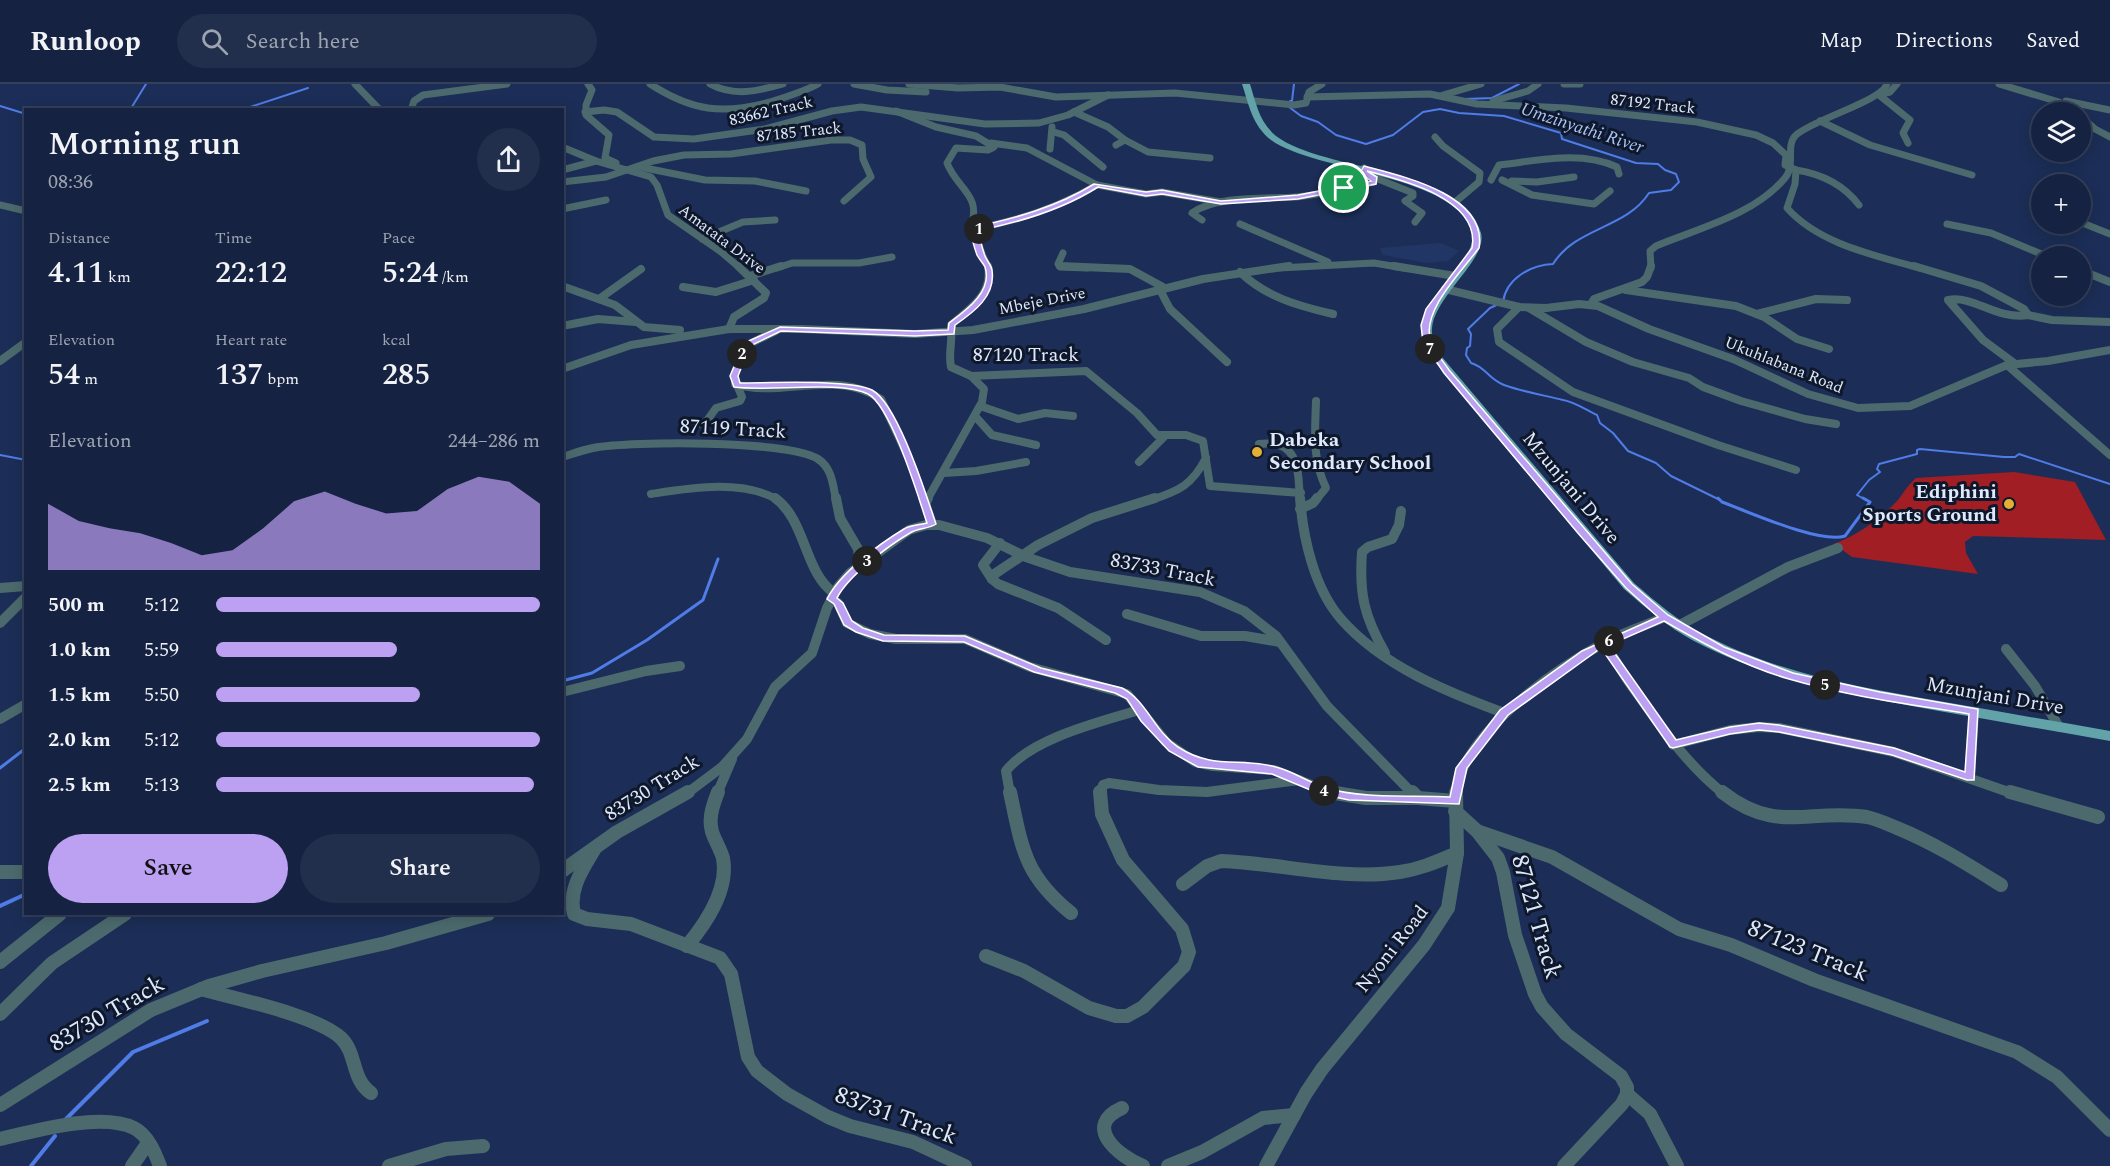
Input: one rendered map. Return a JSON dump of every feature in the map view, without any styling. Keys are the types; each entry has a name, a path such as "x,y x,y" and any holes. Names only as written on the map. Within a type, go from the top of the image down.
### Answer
{"main road":[{"name":"Mzunjani Drive","path":"1246,84 1250,99 1262,124 1282,141 1321,158 1368,173 1417,183 1454,203 1470,218 1478,236 1472,255 1434,302 1426,317 1425,335 1431,351 1629,586 1665,617 1738,657 1799,679 1880,696 2110,736"}],"street":[{"path":"355,84 378,108"},
{"path":"412,108 414,101 429,93 507,84"},
{"path":"588,84 592,90 585,112 591,121 609,135 609,141 604,149 605,158 631,168 652,169 711,180 755,181 806,191"},
{"path":"650,84 686,104 724,111 749,108 818,84"},
{"path":"710,84 724,93 783,84"},
{"path":"854,84 880,90 913,92 948,92 1000,86 1056,97 1175,93 1250,99"},
{"path":"909,84 974,88"},
{"path":"1306,97 1322,84"},
{"path":"1440,96 1481,84"},
{"path":"1484,104 1528,91 1540,84"},
{"path":"1564,84 1580,84"},
{"path":"1879,95 1887,84"},
{"path":"1897,84 1890,92 1820,121 1796,136 1791,145 1795,184 1787,208 1792,215 1813,230 1843,244 1899,263 1974,284 2012,302 2028,315"},
{"path":"1999,84 2042,96 2110,110"},
{"path":"1145,93 1149,85"},
{"name":"87192 Track","path":"1250,99 1298,105 1307,102 1306,97 1428,94 1484,104 1566,108 1722,127 1756,135 1773,143 1784,152 1785,165 1793,169"},
{"name":"83662 Track","path":"585,112 604,110 621,113 647,135 676,139 715,137 756,130 832,111 868,107 985,124 1049,121 1102,100 1108,95"},
{"path":"1879,95 1910,120 1903,133 1908,143"},
{"path":"2042,96 2059,102"},
{"path":"896,111 936,127 976,136 991,143 1031,149 1097,185 1146,194 1162,192 1221,202"},
{"path":"1074,112 1108,127 1148,153 1210,158"},
{"path":"1049,121 1054,132 1050,149"},
{"path":"1820,121 1876,147 1972,175"},
{"path":"2091,126 2110,137"},
{"path":"1054,132 1064,135 1103,166"},
{"path":"1435,137 1448,150 1479,171 1479,182"},
{"name":"87185 Track","path":"631,168 684,155 731,154 785,145 850,140 862,146 863,159 871,177 844,201"},
{"path":"1116,145 1125,140"},
{"path":"951,332 951,325 975,308 982,299 988,281 989,268 981,255 978,238 971,226 976,217 976,211 967,192 951,173 947,163 956,148 990,150 994,147 991,143"},
{"name":"Amatata Drive","path":"564,148 596,161 631,168 655,180 662,207 668,215 702,239 765,290 766,295 761,301 734,317 729,329"},
{"path":"1491,180 1499,165 1567,160 1600,161 1617,167 1619,174"},
{"path":"564,169 596,161"},
{"path":"564,182 606,177 631,168"},
{"path":"1793,169 1827,177 1853,197 1859,205"},
{"path":"1793,169 1782,183 1747,210 1656,246 1650,251 1651,268 1646,280 1594,299 1591,304 1519,307 1497,329 1499,342 1573,392 1718,445 1796,470"},
{"path":"1202,220 1192,212 1202,206 1221,202 1298,197 1375,182 1368,173"},
{"path":"1368,173 1413,192 1406,203 1423,215 1415,222"},
{"path":"1454,203 1479,182 1491,180 1537,182 1574,177"},
{"path":"1503,180 1532,195 1594,204 1610,190"},
{"path":"972,229 1007,223 1080,195 1097,185"},
{"path":"564,209 606,200"},
{"path":"0,205 24,211"},
{"path":"702,239 743,222 775,220"},
{"path":"1240,224 1331,263"},
{"path":"1947,224 1991,232 2031,249"},
{"path":"2091,226 2110,234"},
{"path":"1063,253 1058,264 1060,267 1130,269 1161,288 1170,309 1227,362"},
{"path":"683,288 716,292 792,263 859,263 892,257"},
{"name":"Mbeje Drive","path":"564,368 623,347 729,329 915,334 951,332 1084,309 1161,288 1240,272 1331,263 1389,264 1455,276"},
{"path":"599,299 640,269"},
{"path":"1240,272 1255,286 1279,298 1333,314"},
{"path":"2091,274 2110,282"},
{"path":"564,287 615,306 636,322 653,330 704,333"},
{"path":"1445,289 1519,307 1586,342 1633,362 1689,378 1703,387 1741,401 1804,419 1836,424"},
{"path":"1623,289 1722,303 1756,314 1797,339 1829,349"},
{"path":"2110,322 2001,315 1961,298 1948,300 1983,340 2110,455"},
{"path":"1756,314 1816,299 1847,300"},
{"name":"Ukuhlabana Road","path":"1591,304 1657,333 1733,359 1808,394 1858,408 1900,407 1918,403 2011,364 2048,361 2110,350"},
{"path":"564,326 598,319 636,322"},
{"path":"697,424 706,422 718,407 740,401 742,396 734,376 744,347 780,329"},
{"name":"87120 Track","path":"951,332 953,340 949,359 951,367 971,376 1086,371 1137,413 1154,433 1164,436"},
{"path":"0,361 24,343"},
{"path":"925,504 980,406 984,389 971,376"},
{"path":"736,385 836,386 859,388 875,394 880,399 914,470 932,524"},
{"path":"1300,509 1313,503 1326,488 1317,468 1315,454 1316,401"},
{"path":"980,406 1018,419 1045,413 1073,416"},
{"path":"975,416 992,435 1036,446"},
{"path":"1138,462 1164,436 1186,435 1199,438 1204,444 1208,482 1212,487 1301,494"},
{"name":"87119 Track","path":"564,456 593,448 640,444 772,447 803,452 820,460 830,471 838,511 858,549 860,566"},
{"path":"1259,444 1279,444 1287,447 1297,472 1301,494 1300,509 1311,555 1327,599 1352,630 1388,658 1452,695 1504,713"},
{"path":"992,579 996,572 1038,545 1092,518 1166,495 1187,485 1198,473 1206,458"},
{"path":"944,473 976,471 1026,462"},
{"path":"651,494 735,488 753,489 774,497 782,504 824,586 838,603 848,623 870,634 896,639 965,639 1038,670 1119,690 1131,697 1166,742 1195,762 1213,766 1274,770 1324,791 1341,795 1418,798 1455,806"},
{"path":"1388,658 1365,616 1359,590 1359,576 1362,552 1367,547 1383,544 1395,536 1401,511"},
{"name":"83730 Track","path":"564,870 616,832 679,799 732,756 747,739 775,687 816,647 833,596 843,581 909,530 932,524"},
{"name":"83733 Track","path":"932,524 1000,543 1022,555 1070,572 1183,589 1214,597 1252,616 1280,642 1327,706 1376,759 1418,798"},
{"path":"1000,543 983,565 992,579 1003,587 1058,608 1106,640"},
{"path":"1678,626 1788,567 1838,548"},
{"path":"0,580 24,584"},
{"path":"0,588 24,584"},
{"path":"0,623 24,599"},
{"path":"1127,614 1201,636 1245,636 1280,642"},
{"name":"Nyoni Road","path":"1266,1166 1306,1093 1340,1045 1408,966 1440,922 1452,895 1457,853 1455,806 1462,768 1504,713 1533,690 1602,644 1665,617"},
{"path":"1602,644 1612,653 1620,670 1673,745 1704,778 1752,812 1793,818 1850,816 1874,819 1932,843 2001,885"},
{"path":"2006,648 2035,686 2059,727"},
{"path":"564,692 646,671 680,666"},
{"path":"0,719 24,705"},
{"path":"1071,913 1051,898 1028,867 1017,834 1006,771 1014,762 1065,732 1139,710"},
{"path":"1970,778 1974,712"},
{"path":"1673,745 1730,730 1759,727 1779,728 1894,752 2025,798 2098,817"},
{"path":"687,946 707,922 722,881 723,856 713,839 710,818 732,756"},
{"path":"986,956 1025,971 1108,1014 1124,1017 1133,1014 1147,1004 1182,968 1189,955 1189,948 1183,930 1128,868 1119,852 1100,805 1100,792 1103,785 1109,783 1159,790 1207,792 1299,780"},
{"name":"87121 Track","path":"1455,806 1493,850 1503,872 1515,935 1534,994 1542,1007 1566,1034 1621,1076 1628,1087 1627,1094 1650,1114 1677,1166"},
{"name":"87123 Track","path":"1477,831 1552,857 1679,929 1731,945 1814,980 2017,1052 2057,1077 2110,1130"},
{"name":"83731 Track","path":"596,846 582,871 573,895 574,914 587,920 631,924 720,958 731,974 752,1064 770,1081 812,1109 850,1126 913,1142 965,1166"},
{"path":"1183,884 1207,866 1221,861 1361,875 1386,875 1415,871 1457,853"},
{"path":"0,872 24,872"},
{"path":"0,962 59,915"},
{"path":"0,1014 52,963 124,915"},
{"name":"83730 Track","path":"0,1105 151,1010 201,989 262,971 386,943 484,915"},
{"path":"201,989 329,1029 348,1048 357,1081 364,1090 371,1093"},
{"path":"1564,1166 1622,1104 1627,1094"},
{"path":"1122,1108 1109,1114 1105,1119 1103,1132 1110,1143 1124,1156 1143,1166"},
{"path":"1168,1166 1202,1152 1263,1118 1294,1115"},
{"path":"0,1139 72,1125 122,1124 136,1128 148,1143 160,1166"},
{"path":"132,1166 148,1143"},
{"path":"389,1166 446,1149 483,1146"}],"shaded area":[{"path":"1441,243 1459,251 1448,261 1427,263 1383,255 1380,248"},
{"path":"2014,472 2075,482 2106,540 1973,536 1965,542 1966,553 1978,574 1852,557 1834,544 1852,536 1877,519 1898,500 1916,478"}],"waterway":[{"path":"131,108 146,84"},
{"path":"1290,101 1292,101 1294,84"},
{"path":"1465,99 1492,98 1519,84"},
{"path":"247,108 308,88"},
{"path":"0,106 24,113"},
{"name":"Umzinyathi River","path":"1289,107 1301,116 1318,122 1336,135 1366,144 1393,135 1423,112 1440,109 1459,113 1504,116 1561,133 1562,139 1636,163 1658,164 1665,170 1676,174 1679,182 1671,190 1649,193 1628,214 1574,242 1553,264 1528,270 1514,280 1503,302 1490,308 1468,329 1471,334 1470,346 1467,348 1466,355 1471,363 1504,385 1567,401 1597,415 1600,423 1613,433 1628,451 1656,463 1671,476 1720,500"},
{"name":"Umzinyathi River","path":"1866,500 1857,495 1869,480 1880,472 1877,469 1879,464 1917,454 1917,450 1920,449 2004,457 2015,457 2019,454 2110,484"},
{"path":"0,455 24,460"},
{"name":"Umzinyathi River","path":"1720,500 1784,526 1834,537 1845,536 1870,502 1863,498"},
{"path":"564,680 592,673 647,640 703,600 718,559"},
{"path":"0,768 24,750"},
{"path":"0,906 24,895"},
{"path":"66,1119 133,1052 207,1021"},
{"path":"31,1166 55,1136"}],"place":[{"name":"Dabeka Secondary School","path":"1257,452"},
{"name":"Ediphini Sports Ground","path":"2009,504"}],"route":[{"path":"1344,188 1298,197 1221,202 1162,192 1146,194 1097,185 1088,192 1007,223 972,229 978,238 981,255 989,268 988,281 982,299 975,308 951,325 951,332 915,334 780,329 746,344 734,376 736,385 836,386 859,388 875,394 880,399 921,488 932,524 921,525 903,534 850,573 838,587 831,599 838,603 848,623 859,630 883,638 965,639 1038,670 1119,690 1131,697 1145,719 1173,749 1195,762 1213,766 1274,770 1334,794 1366,798 1455,801 1457,780 1467,759 1504,713 1586,653 1602,644 1665,617 1720,649 1791,676 1880,696 1974,712 1970,778 1894,752 1779,728 1759,727 1730,730 1673,745 1620,670 1612,653 1602,644 1625,634 1665,617 1629,586 1580,530 1446,371 1427,342 1425,325 1430,309 1476,248 1478,236 1474,224 1464,211 1450,200 1429,188 1405,179 1364,168 1363,173 1376,180 1370,184 1344,188"}]}
